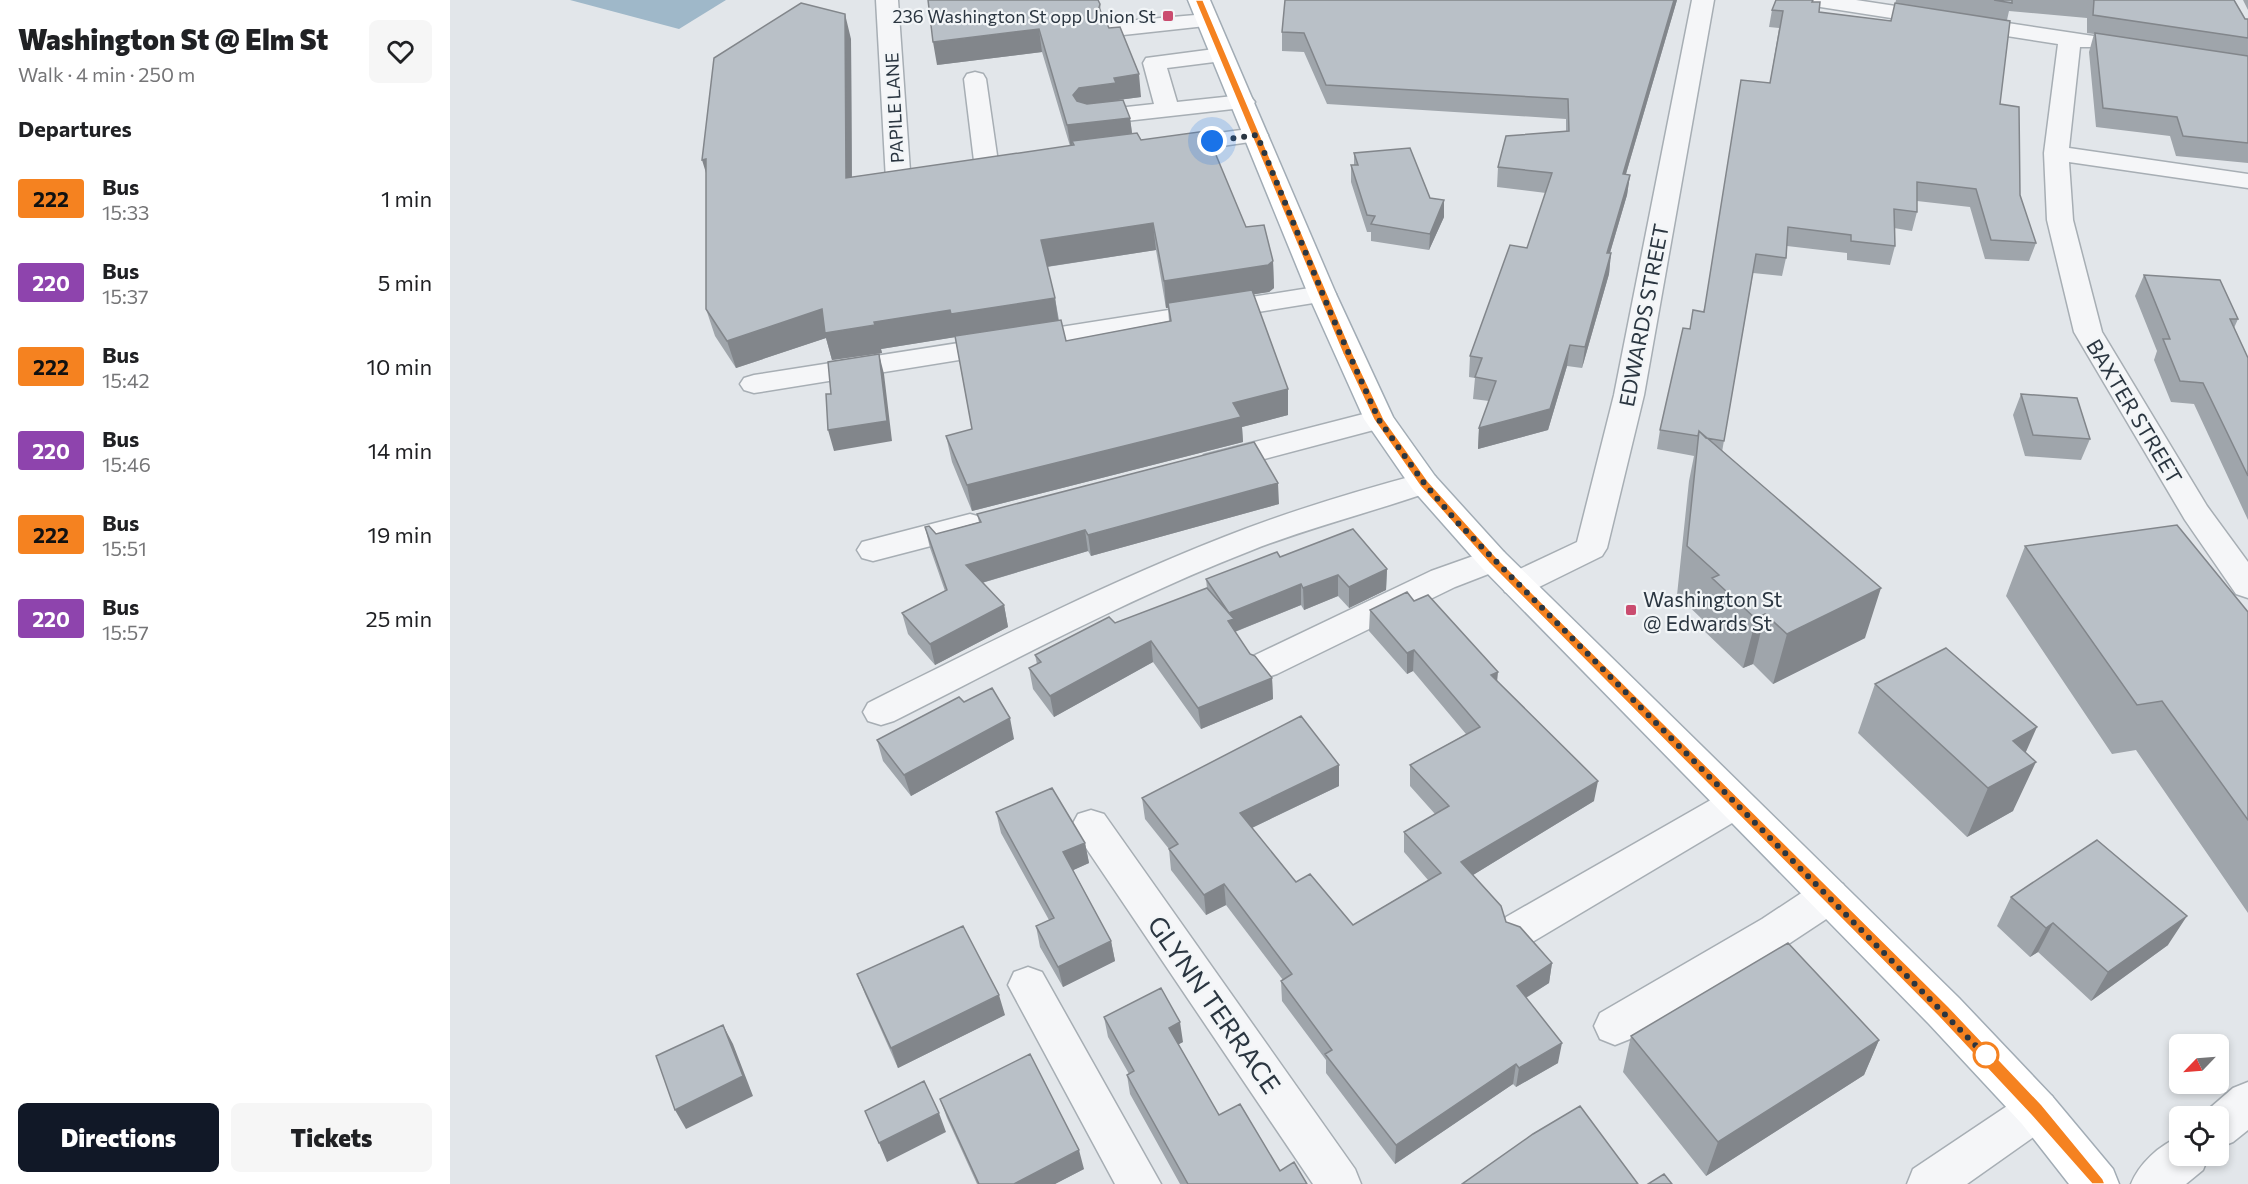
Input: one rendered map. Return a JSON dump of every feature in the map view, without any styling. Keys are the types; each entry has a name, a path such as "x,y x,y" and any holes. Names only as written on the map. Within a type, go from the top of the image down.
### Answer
{"main road":[{"path":"1203,10 1322,294 1379,420 1424,483 1493,560 1829,896 2037,1110 2097,1184"}],"street":[{"name":"PAPILE LANE","path":"887,0 898,180 979,170 975,80"},
{"name":"EDWARDS STREET","path":"1517,584 1591,548 1629,395 1703,0"},
{"path":"1814,0 2114,46"},
{"path":"1114,29 1203,10"},
{"name":"BAXTER STREET","path":"2070,39 2056,153 2060,220 2088,332 2196,513 2248,586"},
{"path":"1167,109 1154,63 1222,56"},
{"path":"1090,118 1243,102"},
{"path":"1139,150 1257,135"},
{"path":"2056,153 2248,180"},
{"path":"753,384 1322,294"},
{"path":"1183,470 1379,420"},
{"path":"881,712 1081,612 1190,564 1290,524 1373,502 1424,483"},
{"path":"873,550 999,518"},
{"path":"1265,665 1443,579 1493,560"},
{"path":"1520,929 1736,803"},
{"name":"GLYNN TERRACE","path":"1091,825 1339,1184"},
{"path":"1615,1026 1776,931 1829,896"},
{"path":"1029,985 1139,1184"},
{"path":"2229,1118 2248,1102"},
{"path":"1929,1184 2037,1110"},
{"path":"2153,1184 2174,1166"}],"water":[{"path":"570,0 726,0 679,29"}],"building":[{"path":"928,0 1098,0 1099,8 1109,28 1120,27 1139,74 1114,78 1116,83 1079,88 1073,95 1077,101 1087,104 1123,100 1130,118 1067,125 1039,29 933,42"},
{"path":"1285,0 1674,0 1623,174 1630,175 1607,253 1611,253 1585,347 1570,345 1550,409 1479,428 1496,381 1475,377 1482,358 1470,356 1510,245 1527,248 1552,173 1498,167 1506,136 1569,131 1568,99 1326,85 1304,33 1282,32"},
{"path":"1776,0 1813,0 1812,2 1820,2 1819,12 1891,21 1895,3 2010,21 2000,104 2019,107 2020,195 2036,243 1991,240 1976,189 1917,182 1917,212 1894,209 1895,246 1851,241 1851,235 1788,227 1786,258 1756,254 1724,441 1706,438 1699,431 1698,436 1660,430 1683,328 1690,329 1693,310 1704,312 1741,80 1770,83 1783,11 1772,10"},
{"path":"1994,0 2012,0 2012,3"},
{"path":"2094,0 2234,0 2245,19 2248,19 2248,38 2093,15"},
{"path":"801,3 845,14 846,178 1074,145 1072,141 1137,133 1141,140 1206,131 1246,227 1264,225 1273,261 1268,265 1164,281 1153,223 1041,240 1055,298 951,314 950,310 874,322 875,325 825,333 822,309 727,341 706,309 706,159 702,160 714,58"},
{"path":"2095,33 2248,56 2248,143 2183,136 2177,117 2103,108"},
{"path":"1410,148 1430,198 1444,200 1430,234 1371,224 1375,216 1367,215 1351,165 1358,165 1354,153"},
{"path":"2144,275 2220,280 2238,319 2230,319 2248,358 2248,476 2203,383 2180,381 2163,339 2170,339"},
{"path":"1252,290 1288,389 1233,403 1241,417 967,485 946,436 972,429 955,336 1061,320 1066,341 1171,321 1168,303"},
{"path":"879,354 887,421 828,430 826,394 831,394 828,362"},
{"path":"2021,394 2077,398 2090,439 2033,435"},
{"path":"1699,431 1881,588 1787,634 1765,614 1756,619 1712,578 1719,575 1687,546"},
{"path":"1254,442 1278,483 1088,535 1085,530 966,565 1004,605 930,644 902,613 947,590 925,527 929,526 936,534 981,522 977,514"},
{"path":"2177,525 2248,612 2248,820 2162,701 2137,705 2025,546"},
{"path":"1353,529 1387,569 1349,587 1338,575 1303,588 1301,584 1229,613 1206,579 1277,552 1280,557"},
{"path":"1207,588 1234,619 1228,621 1250,654 1255,656 1272,678 1198,708 1151,641 1050,696 1029,668 1041,662 1035,655 1109,617 1115,623"},
{"path":"1407,592 1414,601 1428,595 1498,672 1491,675 1598,781 1461,862 1501,906 1506,922 1520,927 1552,963 1517,986 1562,1043 1519,1068 1516,1064 1396,1145 1325,1054 1332,1050 1281,981 1292,974 1224,884 1204,895 1169,849 1178,844 1142,798 1301,716 1339,765 1240,813 1296,882 1310,874 1353,925 1441,873 1404,832 1449,806 1410,765 1480,727 1414,650 1407,653 1370,610"},
{"path":"1946,648 2037,727 2013,741 2036,762 1988,788 1875,684"},
{"path":"992,688 1010,718 904,775 877,740 959,697 964,702"},
{"path":"1052,788 1085,843 1063,852 1111,941 1058,967 1036,926 1054,918 996,812"},
{"path":"2097,840 2187,916 2108,972 2053,923 2046,928 2011,897"},
{"path":"963,926 999,995 891,1048 857,974"},
{"path":"1788,943 1879,1040 1718,1142 1631,1036"},
{"path":"1161,988 1180,1022 1169,1028 1219,1115 1240,1104 1280,1171 1294,1162 1307,1184 1188,1184 1127,1075 1134,1071 1104,1017"},
{"path":"723,1025 743,1076 675,1110 656,1056"},
{"path":"1030,1054 1079,1150 1014,1184 979,1184 940,1099"},
{"path":"924,1081 939,1113 879,1143 865,1111"},
{"path":"1580,1106 1638,1184 1462,1184 1533,1134"},
{"path":"1664,1174 1672,1184 1648,1184"}],"bus line":[{"name":"222","path":"1199,0 1348,354 1379,420 1424,483 1493,560 1944,1011 2037,1110 2097,1184"}],"place":[{"name":"236 Washington St opp Union St","path":"1168,16"},
{"name":"Washington St @ Edwards St","path":"1631,610"}],"route":[{"path":"1212,141 1257,135 1348,354 1379,420 1424,483 1457,522 1993,1063 1986,1055"}]}
